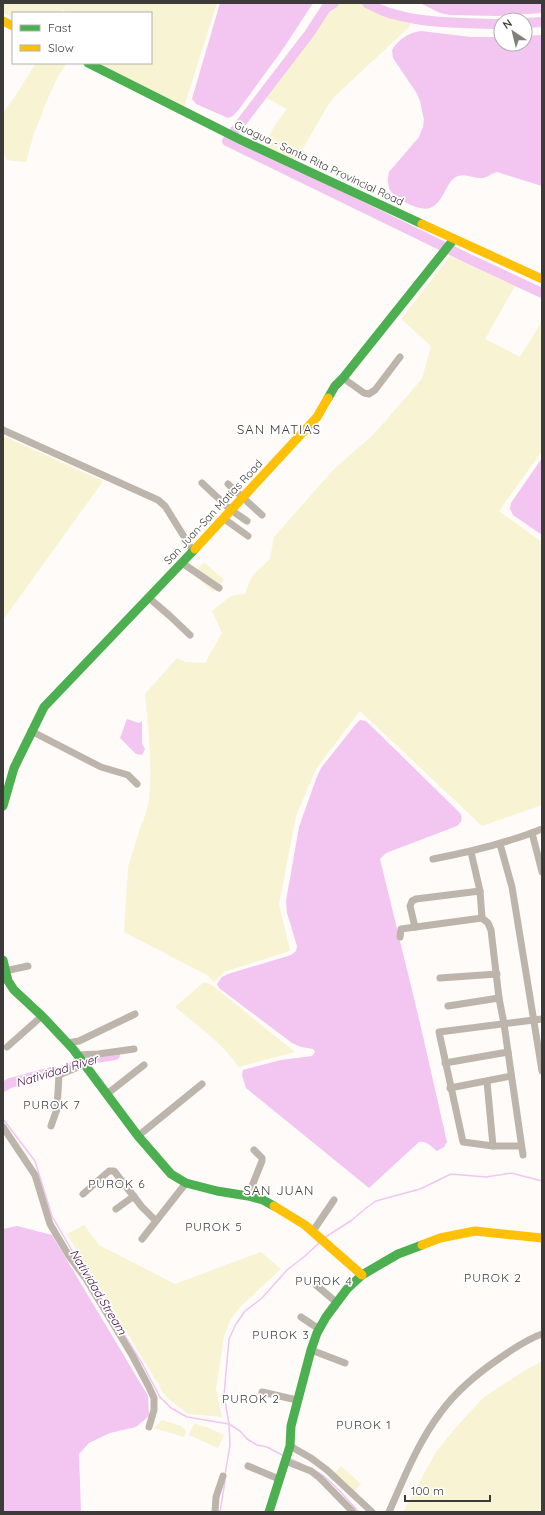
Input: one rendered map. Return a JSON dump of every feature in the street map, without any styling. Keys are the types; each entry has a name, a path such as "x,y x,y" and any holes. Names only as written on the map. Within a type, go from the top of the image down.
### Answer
{"street":[{"path":"3,21 12,26"},
{"name":"Guagua - Santa Rita Provincial Road","path":"90,64 228,134 451,242 542,279"},
{"name":"San Juan-San Matias Road","path":"3,806 6,790 44,707 182,563 317,417 335,386 343,378 451,242"},
{"path":"343,378 364,394 369,394 375,390 400,357"},
{"path":"3,430 158,500 165,506 193,551"},
{"path":"202,483 231,510 247,521"},
{"path":"228,484 262,515"},
{"path":"224,518 248,536"},
{"path":"182,563 219,588"},
{"path":"149,598 190,635"},
{"path":"32,731 101,767 128,775 137,784"},
{"path":"433,860 500,844 542,829"},
{"path":"532,833 542,872"},
{"path":"500,844 512,887 542,1071"},
{"path":"471,852 480,891 482,918 488,923 491,930 499,998 522,1155"},
{"path":"415,926 410,906 412,901 416,899 480,891"},
{"path":"400,936 401,929 482,918"},
{"path":"28,966 4,966 8,981 14,990 68,1043 108,1094 138,1136 171,1174 186,1183 217,1191 248,1196 271,1204 297,1219 362,1275"},
{"path":"440,978 497,974"},
{"path":"3,990 14,990"},
{"path":"448,1006 499,998"},
{"path":"68,1043 79,1041 135,1014"},
{"path":"7,1047 42,1016"},
{"path":"521,1146 493,1146 463,1142 439,1032 542,1020"},
{"path":"52,1126 57,1109 59,1075 82,1060 98,1054 134,1049"},
{"path":"445,1063 508,1052"},
{"path":"108,1094 144,1065"},
{"path":"450,1088 487,1082 511,1076"},
{"path":"487,1082 493,1146"},
{"path":"138,1136 202,1084"},
{"path":"3,1127 34,1175 50,1224 69,1256 86,1279 132,1355 149,1387 154,1398 154,1410 149,1427"},
{"path":"248,1196 262,1161 262,1158 254,1150"},
{"path":"83,1194 112,1170 116,1172 156,1222"},
{"path":"142,1239 186,1183"},
{"path":"116,1209 134,1196"},
{"path":"316,1234 334,1200"},
{"path":"268,1512 290,1446 291,1426 311,1350 319,1329 336,1302 347,1289 362,1275 378,1266 419,1245 440,1238 474,1231 542,1238"},
{"path":"316,1285 336,1302"},
{"path":"301,1318 319,1329"},
{"path":"388,1512 411,1461 421,1443 449,1402 484,1369 510,1351 542,1334"},
{"path":"311,1350 345,1363"},
{"path":"262,1392 297,1400"},
{"path":"290,1446 311,1458 327,1470 372,1512"},
{"path":"286,1459 311,1471 320,1478 353,1512"},
{"path":"248,1466 280,1479"},
{"path":"215,1512 216,1497 223,1476"}],"shaded area":[{"path":"7,3 217,3 184,107 101,64 152,64 152,12 67,12 63,10 62,12 12,12 12,18 3,13 3,5"},
{"path":"220,3 313,3 285,46 240,108 233,116 228,118 196,104 192,99"},
{"path":"337,3 361,3 393,16 410,20 411,23 409,27 335,96 328,105 296,160 263,147 275,125 287,109 265,97 327,10"},
{"path":"420,3 542,3 542,13 493,12 493,16 450,15 440,13"},
{"path":"421,31 471,37 493,37 493,52 533,52 533,36 542,35 542,186 497,172 483,178 461,175 450,182 442,197 435,205 426,209 408,204 393,194 388,185 389,172 419,137 424,120 420,101 416,92 393,58 392,50 404,37"},
{"path":"35,64 66,64 58,76 43,109 34,133 26,162 7,160 3,152 3,113"},
{"path":"450,256 515,286 485,339 520,357 542,321 542,451 499,511 542,542 542,805 482,826 360,711 316,769 296,816 279,904 290,951 224,972 214,982 207,975 124,932 128,867 149,799 149,733 145,694 177,658 185,662 205,663 222,633 212,611 231,596 245,594 250,580 255,573 270,559 274,537 334,469 373,435 422,379 431,346 401,319"},
{"path":"3,436 103,481 3,620"},
{"path":"542,458 542,535 513,515 510,509 511,503"},
{"path":"204,562 224,580 213,592 193,574"},
{"path":"127,719 139,723 142,721 142,744 145,749 142,755 136,754 120,738"},
{"path":"360,720 366,721 460,813 462,817 457,826 386,853 380,859 447,1142 444,1147 437,1151 426,1143 419,1142 369,1188 246,1088 242,1075 243,1070 281,1060 312,1056 315,1052 313,1049 301,1047 292,1043 219,988 217,984 222,977 228,974 291,955 296,951 297,946 287,913 286,901 299,827 321,768"},
{"path":"204,982 212,985 295,1052 238,1067 219,1044 175,1007"},
{"path":"84,1225 99,1245 175,1284 261,1252 281,1269 240,1307 230,1320 224,1337 216,1389 222,1417 188,1414 166,1397 67,1234"},
{"path":"17,1226 52,1235 148,1396 149,1416 136,1427 110,1433 89,1443 79,1454 81,1512 3,1512 3,1229"},
{"path":"542,1361 542,1512 403,1512 436,1452 457,1426 484,1397"},
{"path":"162,1420 181,1426 186,1431 184,1437 154,1428"},
{"path":"194,1423 224,1435 218,1448 189,1435"},
{"path":"341,1466 361,1484 353,1493 333,1475"}],"waterway":[{"path":"334,3 326,8 309,34 227,141 542,293"},
{"path":"367,3 390,13 420,20 493,24"},
{"path":"533,23 542,22"},
{"name":"Natividad River","path":"3,1087 10,1083 51,1072 60,1072 75,1066 83,1060 115,1055"},
{"name":"Natividad Stream","path":"3,1119 35,1161 52,1216 83,1270"},
{"path":"324,1238 352,1220 376,1201 420,1189 451,1174 486,1177 511,1173 542,1181"},
{"path":"225,1475 230,1445 229,1424 224,1395 229,1339 236,1324 245,1311 262,1298 287,1270 319,1243"},
{"name":"Natividad Stream","path":"114,1318 143,1365 160,1397 171,1408 187,1417 229,1424 257,1445 267,1447 282,1455"},
{"path":"289,1458 304,1465"},
{"path":"318,1472 335,1486 359,1512"},
{"path":"220,1512 225,1481"}],"traffic: fast":[{"path":"90,64 241,140 422,224"},
{"path":"328,398 335,386 454,239"},
{"path":"3,806 14,768 44,707 195,549"},
{"path":"3,960 8,981 14,990 42,1016 73,1049 138,1136 171,1174 186,1183 217,1191 248,1196 263,1200 274,1206"},
{"path":"269,1512 290,1446 291,1426 311,1350 317,1333 326,1317 347,1289 362,1275 398,1254 422,1245"}],"traffic: slow":[{"path":"3,21 12,26"},
{"path":"422,224 542,279"},
{"path":"195,549 317,417 328,398"},
{"path":"274,1206 305,1225 362,1275"},
{"path":"422,1245 440,1238 475,1231 542,1238"}],"district":[{"name":"SAN MATIAS","path":"279,429"},
{"name":"PUROK 7","path":"52,1105"},
{"name":"PUROK 6","path":"117,1184"},
{"name":"SAN JUAN","path":"279,1190"},
{"name":"PUROK 5","path":"214,1227"},
{"name":"PUROK 2","path":"493,1278"},
{"name":"PUROK 4","path":"324,1281"},
{"name":"PUROK 3","path":"281,1335"},
{"name":"PUROK 2","path":"251,1399"},
{"name":"PUROK 1","path":"364,1425"}]}
